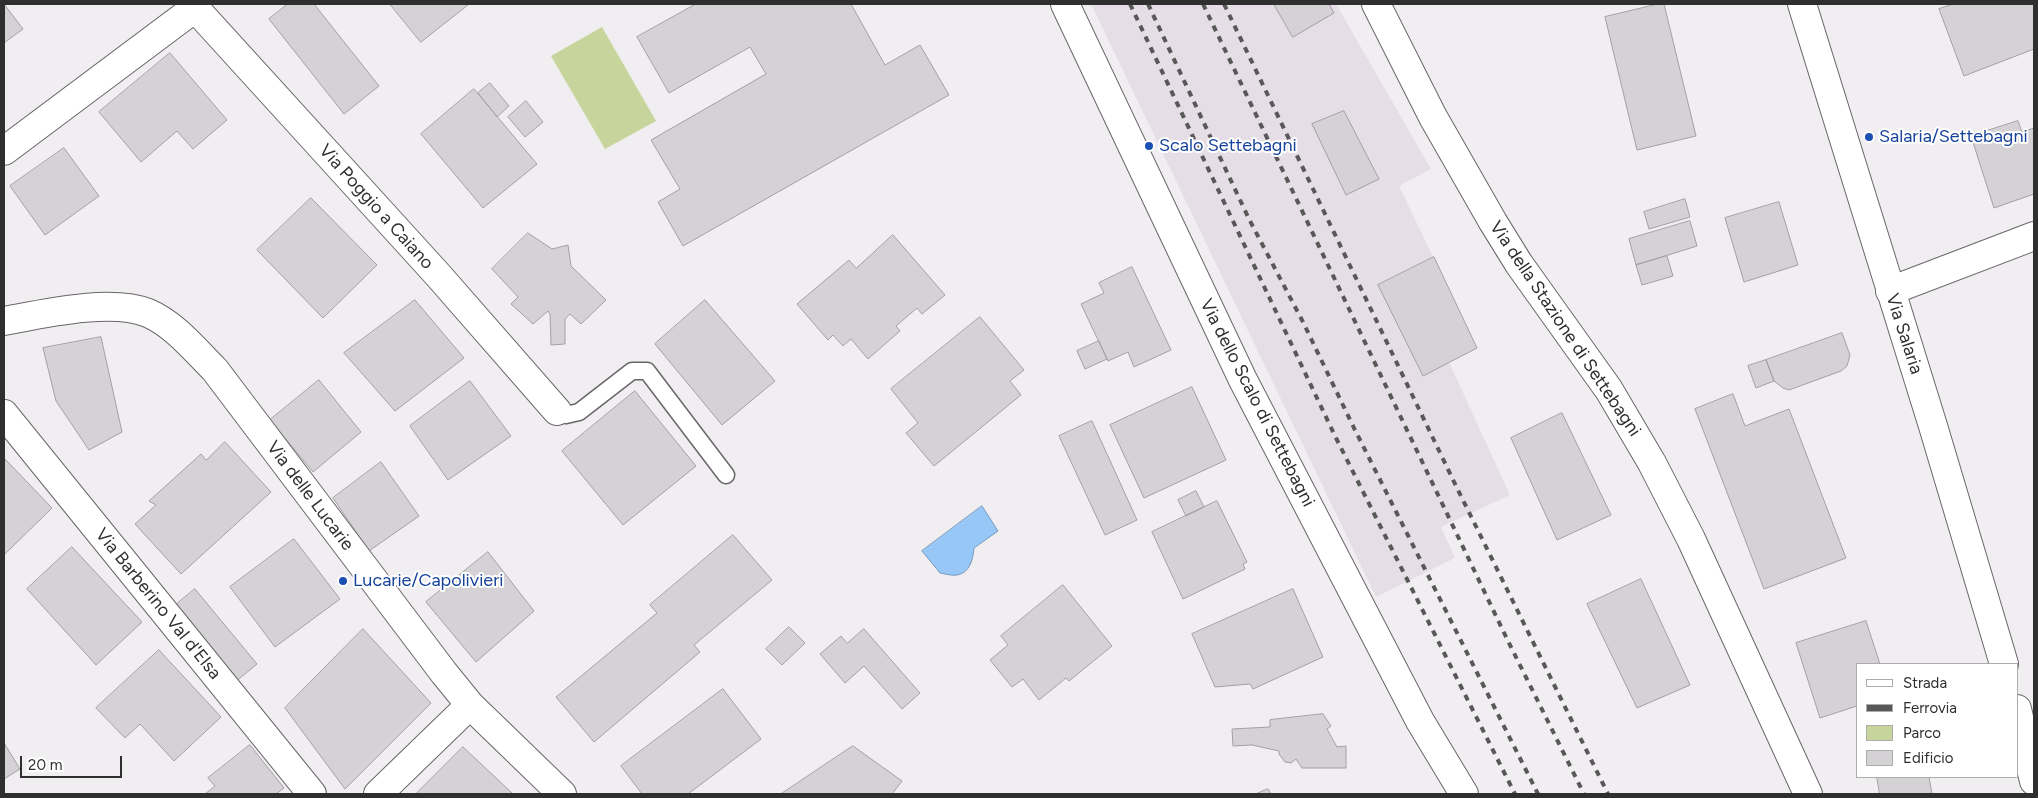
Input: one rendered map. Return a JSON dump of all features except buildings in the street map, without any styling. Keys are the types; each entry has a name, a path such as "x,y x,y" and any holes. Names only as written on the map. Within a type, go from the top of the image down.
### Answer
{"street":[{"name":"Via dello Scalo di Settebagni","path":"1065,4 1243,380 1420,721 1464,794"},
{"name":"Via della Stazione di Settebagni","path":"1376,4 1434,117 1492,222 1542,298 1609,390 1652,463 1691,539 1808,794"},
{"name":"Via Salaria","path":"1802,4 1933,426 2004,663"},
{"name":"Via Poggio a Caiano","path":"4,151 197,6 557,411"},
{"path":"1890,291 2034,236"},
{"name":"Via delle Lucarie","path":"6,325 92,308 130,309 148,314 176,332 215,370 444,674 470,705 562,794"},
{"name":"Via Barberino Val d'Elsa","path":"4,414 312,794"},
{"path":"378,794 470,705"},
{"path":"2018,713 2034,781"}],"lane":[{"name":"Via Poggio a Caiano","path":"557,411 566,415 579,412 632,371 647,371 726,475"}],"shaded area":[{"path":"1091,4 1336,4 1431,169 1399,186 1477,348 1449,362 1510,495 1441,527 1455,558 1376,597"}],"green space":[{"path":"602,27 656,121 605,149 551,56"}],"water":[{"path":"982,506 998,531 974,548 972,561 961,574 949,575 940,573 922,551"}],"railway":[{"path":"1130,4 1335,436 1515,794"},
{"path":"1148,4 1249,219 1303,322 1354,428 1538,794"},
{"path":"1203,4 1508,641 1584,794"},
{"path":"1224,4 1457,488 1608,794"}],"place":[{"name":"Salaria/Settebagni","path":"1869,137"},
{"name":"Scalo Settebagni","path":"1149,146"},
{"name":"Lucarie/Capolivieri","path":"343,581"}]}
